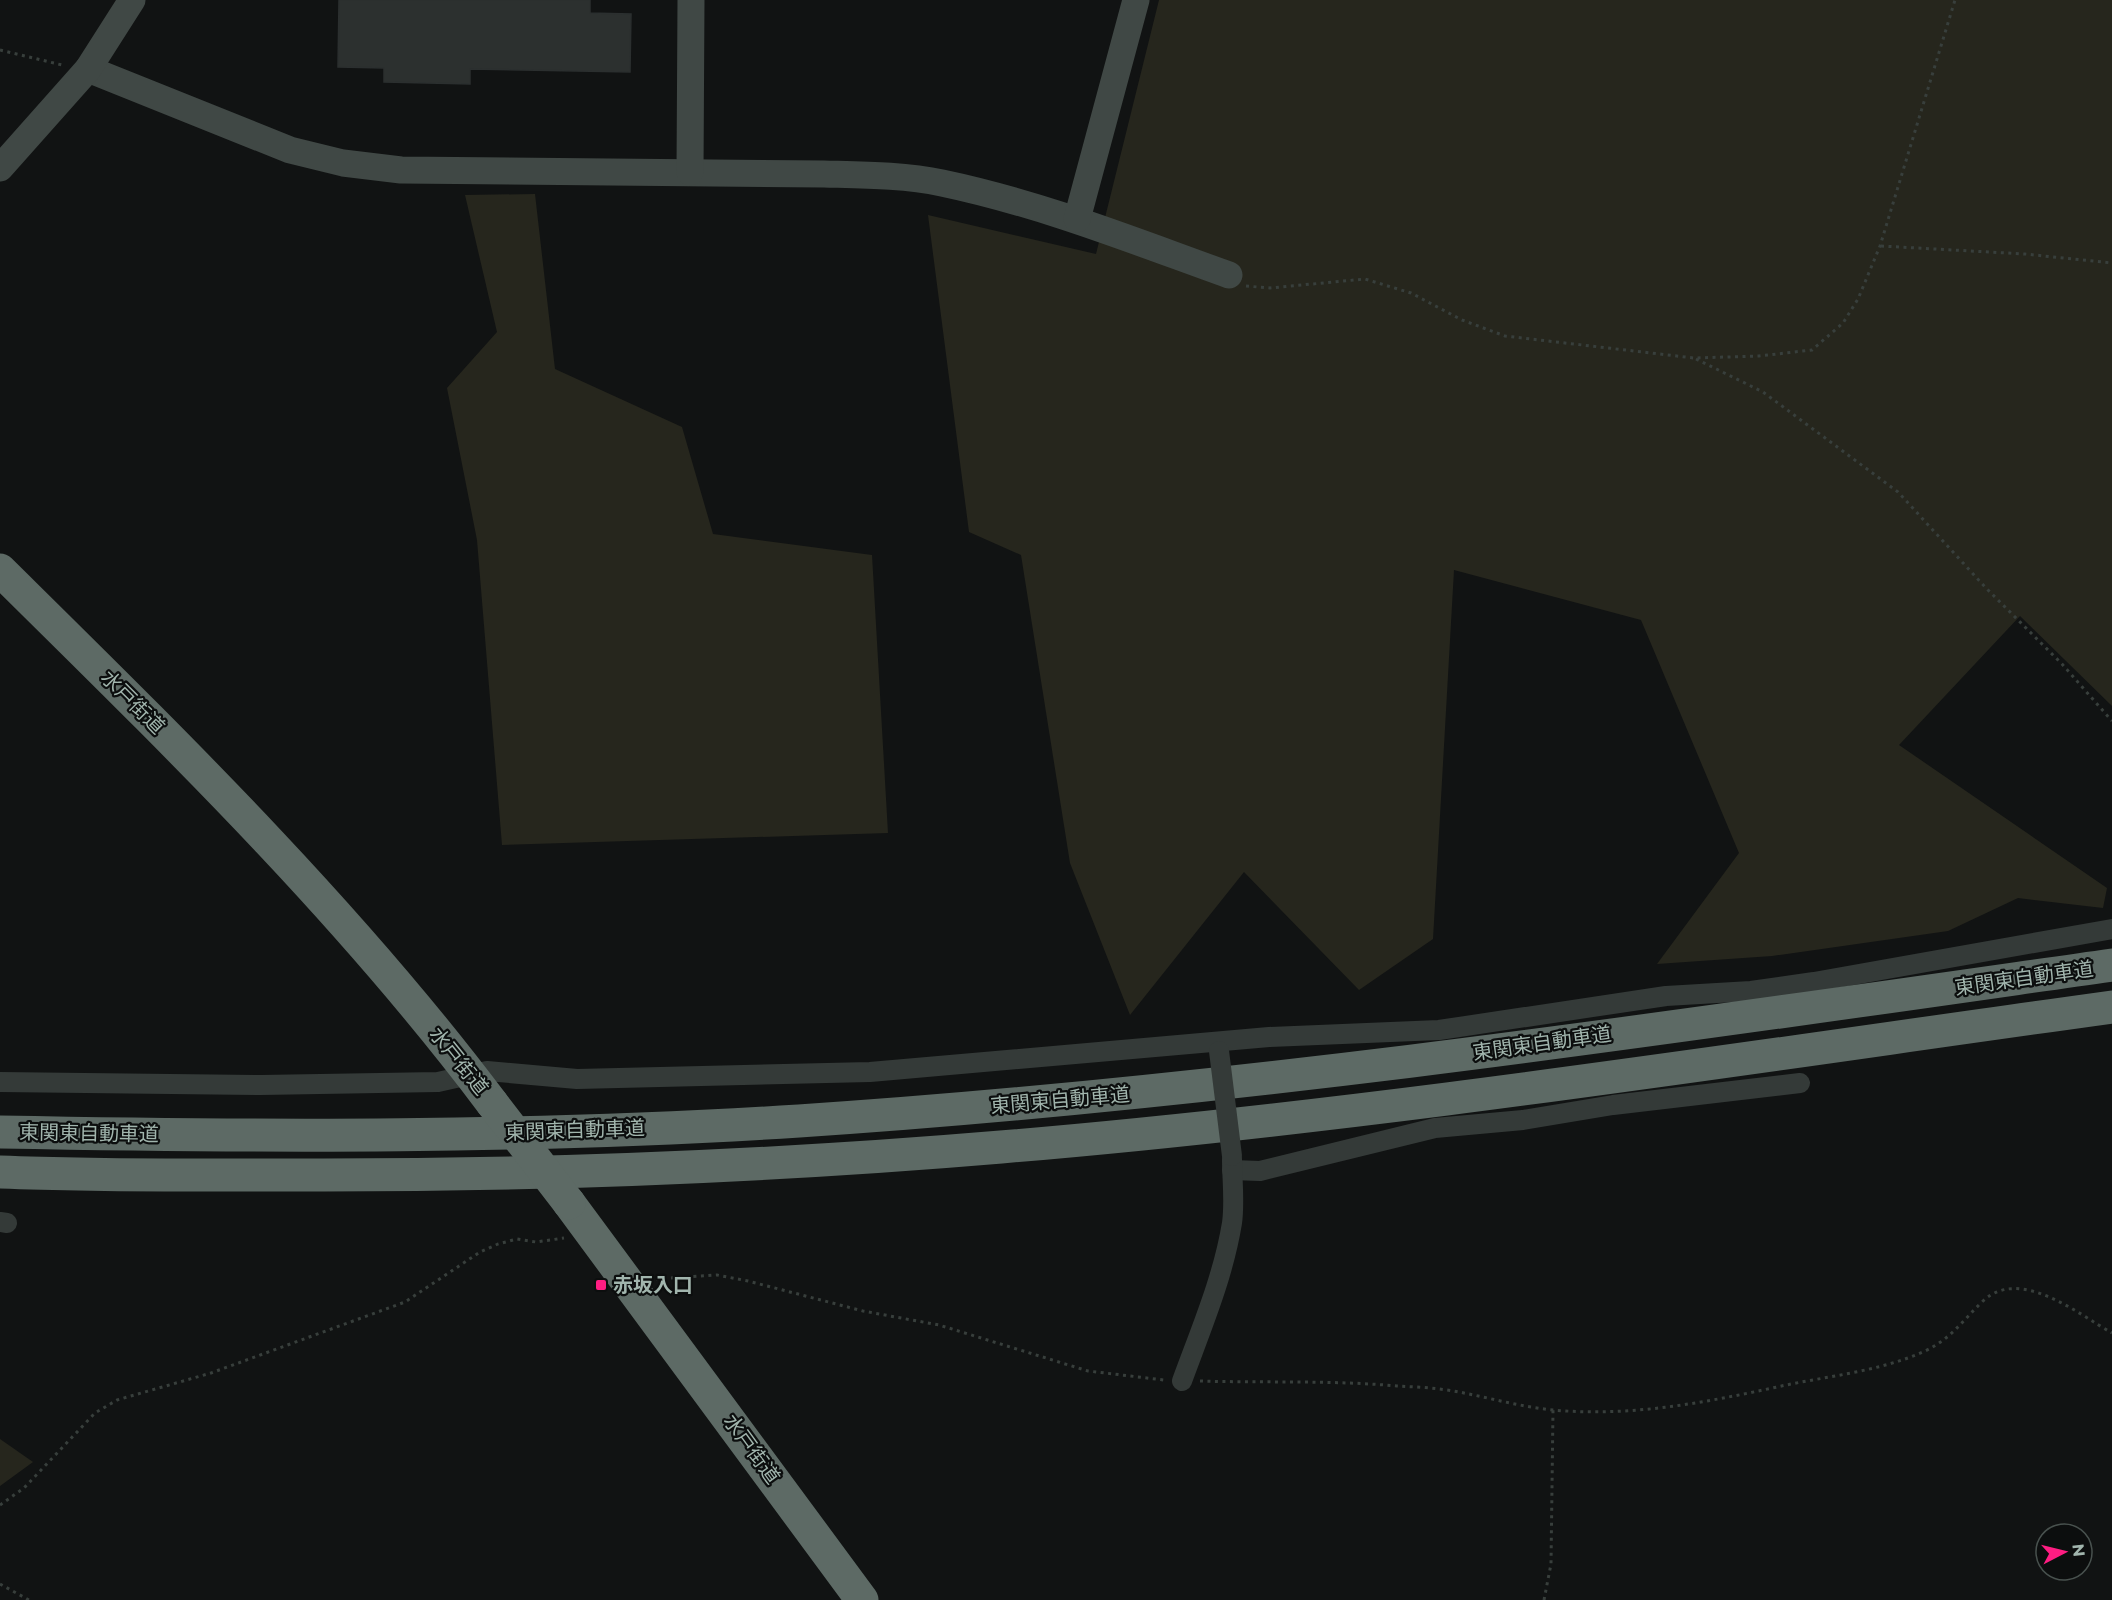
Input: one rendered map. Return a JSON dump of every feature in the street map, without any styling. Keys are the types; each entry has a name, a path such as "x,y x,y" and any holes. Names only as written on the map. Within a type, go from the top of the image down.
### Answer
{"highway":[{"name":"水戸街道","path":"0,570 231,800 392,980 471,1074 862,1600"},
{"name":"東関東自動車道","path":"0,1132 349,1135 547,1132 795,1121 977,1107 1373,1066 2112,965"},
{"name":"東関東自動車道","path":"0,1172 76,1175 362,1176 584,1171 1001,1147 1376,1107 2112,1007"}],"street":[{"path":"0,168 88,69 132,0"},
{"path":"690,172 691,0"},
{"path":"1077,219 1136,0"},
{"path":"88,69 290,150 343,163 401,170 883,176 941,183 1077,219 1229,275"},
{"path":"0,1082 273,1084 438,1082 471,1074 507,1072 576,1079 870,1072 1439,1030 1666,996 1751,991 2112,929"},
{"path":"1182,1381 1215,1293 1227,1248 1233,1205 1232,1163 1218,1046"},
{"path":"1232,1163 1260,1171 1435,1128 1523,1120 1612,1105 1800,1083"}],"path":[{"path":"1229,275 1247,286 1270,288 1365,279 1411,293 1462,320 1505,336 1694,358 1759,356 1812,350 1843,323 1858,299 1880,246 1955,0"},
{"path":"0,50 88,69"},
{"path":"1880,246 2025,254 2112,263"},
{"path":"1694,358 1763,392 1898,492 1986,588 2062,664 2112,721"},
{"path":"0,1505 24,1488 95,1413 117,1400 212,1373 405,1302 480,1252 498,1244 517,1239 536,1242 560,1240 578,1215"},
{"path":"628,1283 686,1275 717,1275 863,1311 939,1325 1088,1371 1182,1381 1394,1385 1455,1391 1553,1410 1629,1411 1670,1408 1878,1367 1940,1344 1956,1332 1984,1299 1997,1291 2030,1289 2046,1294 2112,1333"},
{"path":"1544,1600 1551,1564 1553,1410"},
{"path":"0,1584 29,1600"}],"shaded area":[{"path":"1159,0 2112,0 2112,706 2020,616 1899,745 2107,888 2103,908 2018,898 1948,931 1772,956 1657,964 1739,853 1641,620 1454,570 1433,939 1359,990 1244,872 1130,1015 1070,863 1021,555 969,532 928,215 1096,254"},
{"path":"535,194 555,369 682,427 713,534 872,555 888,833 502,845 477,540 447,388 497,332 465,195"},
{"path":"0,1439 33,1462 0,1486"}],"building":[{"path":"339,0 590,0 590,13 631,14 630,72 470,69 470,84 384,82 384,68 338,67"}],"place":[{"name":"赤坂入口","path":"601,1285"}]}
